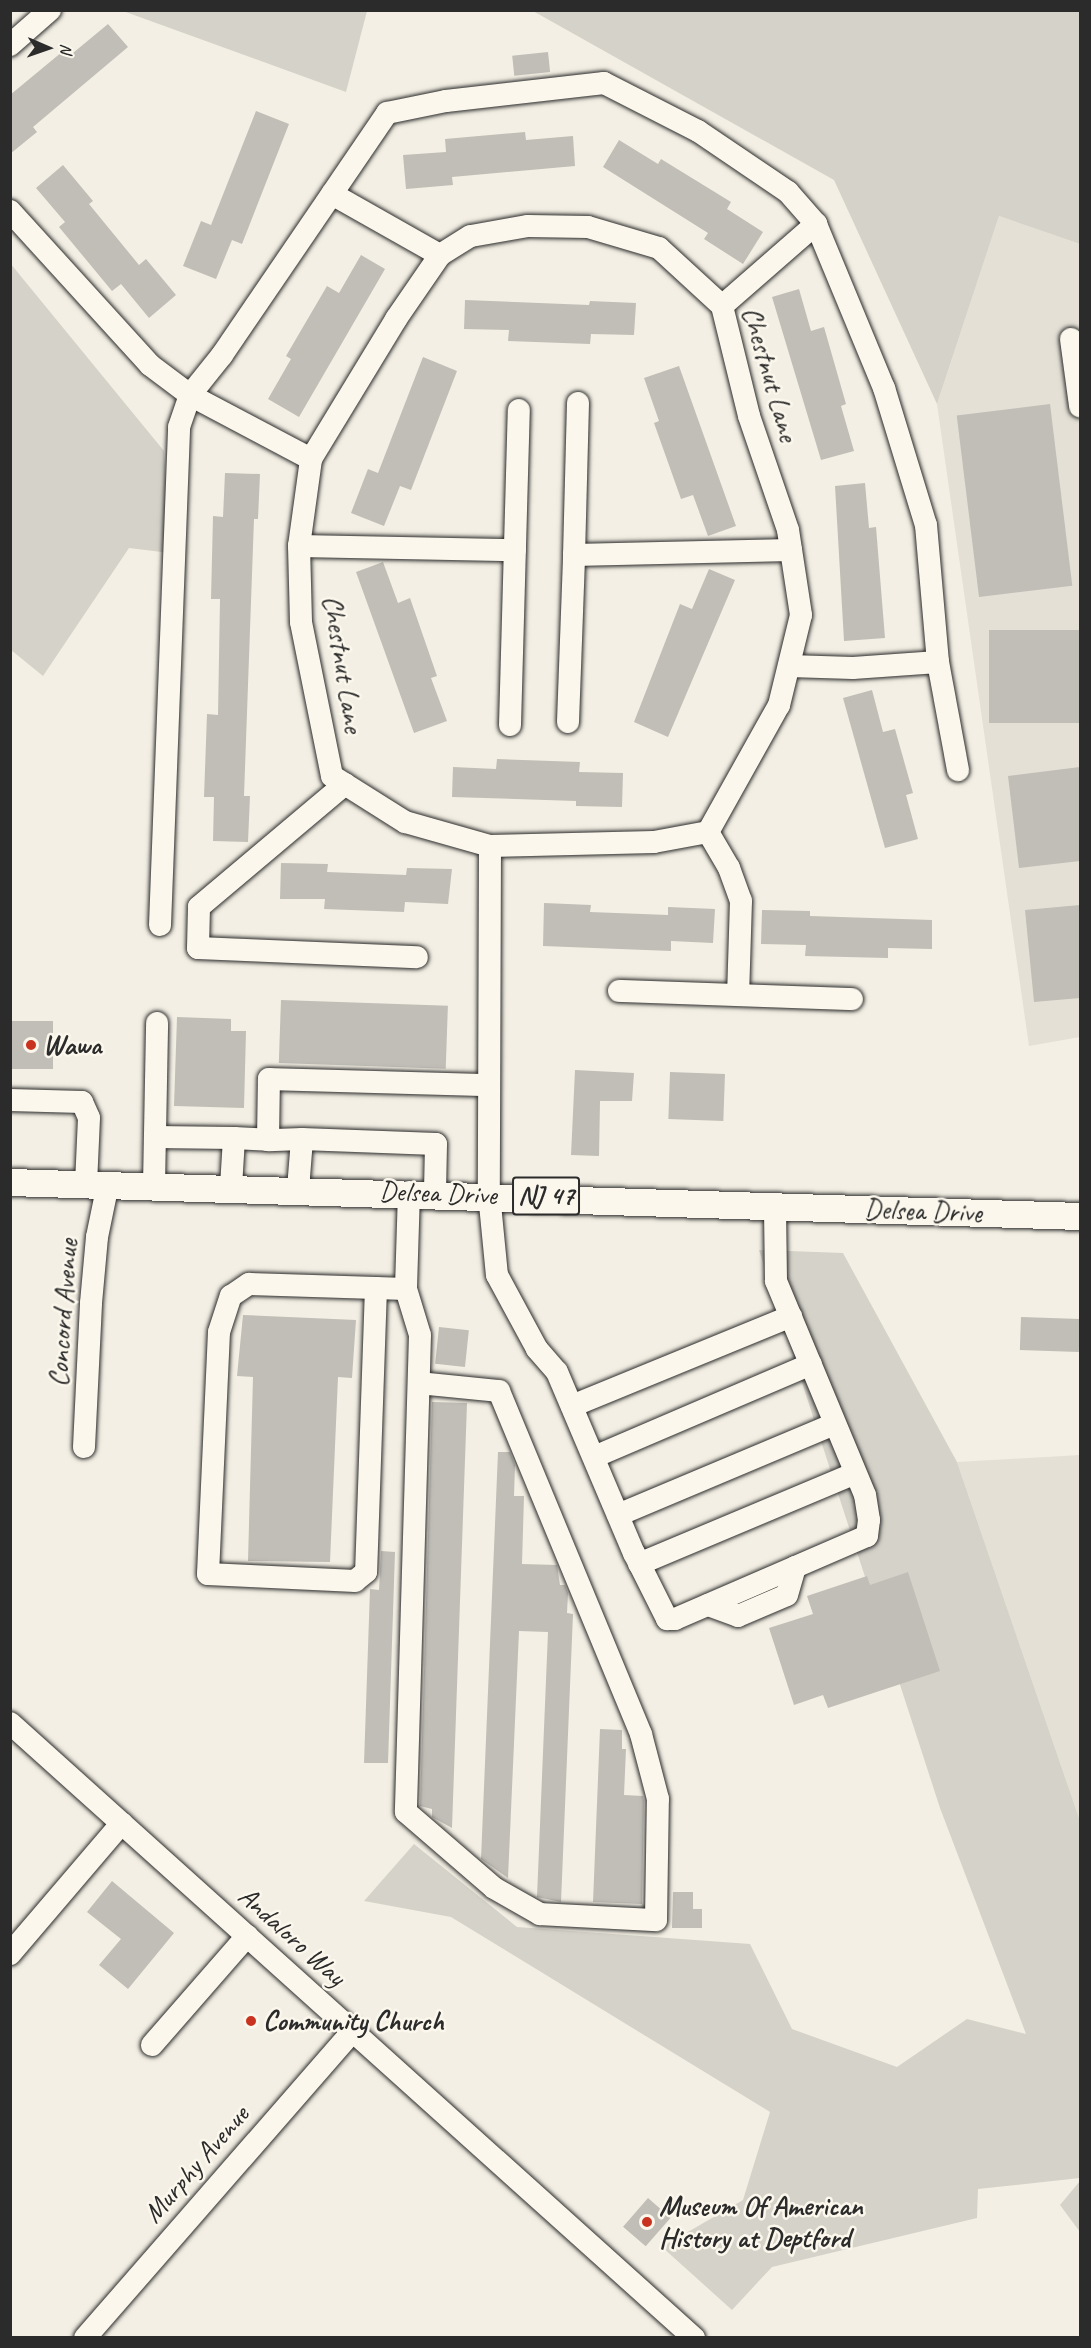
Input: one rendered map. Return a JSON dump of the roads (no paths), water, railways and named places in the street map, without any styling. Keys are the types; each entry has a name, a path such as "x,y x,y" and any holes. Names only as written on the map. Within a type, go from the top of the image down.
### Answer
{"main road":[{"name":"Delsea Drive","path":"10,1182 489,1194 1080,1216"}],"street":[{"path":"10,45 50,10"},
{"path":"345,784 199,907 160,915 176,466 179,427 190,395 387,113 446,101 604,83 698,131 788,192 816,224 884,388 926,525 938,662 958,770"},
{"path":"332,194 440,255"},
{"path":"10,211 150,365 190,395 311,459"},
{"path":"722,306 816,224"},
{"name":"Chestnut Lane","path":"528,226 588,227 659,248 722,306 749,416 788,530 801,615 779,705 708,832 654,842 490,846 405,822 333,776 301,622 299,546 311,459 396,319 440,255 471,236 528,226"},
{"path":"1071,339 1080,406"},
{"path":"568,722 578,403"},
{"path":"510,725 519,410"},
{"path":"299,546 515,550"},
{"path":"574,555 791,549"},
{"path":"789,666 854,668 938,662"},
{"path":"708,832 729,868 741,901 738,995"},
{"path":"490,846 489,1194 497,1275 537,1348 557,1372 639,1564 667,1619 708,1605 867,1536 869,1520 855,1473 776,1281 775,1206"},
{"path":"199,907 198,948 417,957"},
{"path":"620,991 852,999"},
{"path":"153,1185 157,1023"},
{"path":"268,1140 269,1079 489,1085"},
{"name":"Concord Avenue","path":"10,1100 82,1102 89,1118 97,1184 97,1237 91,1303 84,1447"},
{"path":"154,1137 436,1144 422,1192 406,1289 420,1335 406,1812 494,1888 540,1914 656,1920 658,1799 641,1734 500,1391 419,1383"},
{"path":"231,1187 234,1138"},
{"path":"298,1189 302,1140"},
{"path":"376,1288 366,1572 356,1581 208,1574 219,1332 231,1296 249,1284 376,1288 406,1289"},
{"path":"572,1406 791,1316"},
{"path":"594,1457 811,1364"},
{"path":"618,1515 835,1424"},
{"path":"639,1564 855,1473"},
{"name":"Andaloro Way","path":"10,1723 694,2337"},
{"path":"10,1954 122,1823"},
{"path":"153,2045 247,1936"},
{"name":"Murphy Avenue","path":"86,2337 353,2031"}],"place":[{"name":"Wawa","path":"31,1045"},
{"name":"Community Church","path":"251,2021"},
{"name":"Museum Of American History at Deptford","path":"647,2222"}]}
